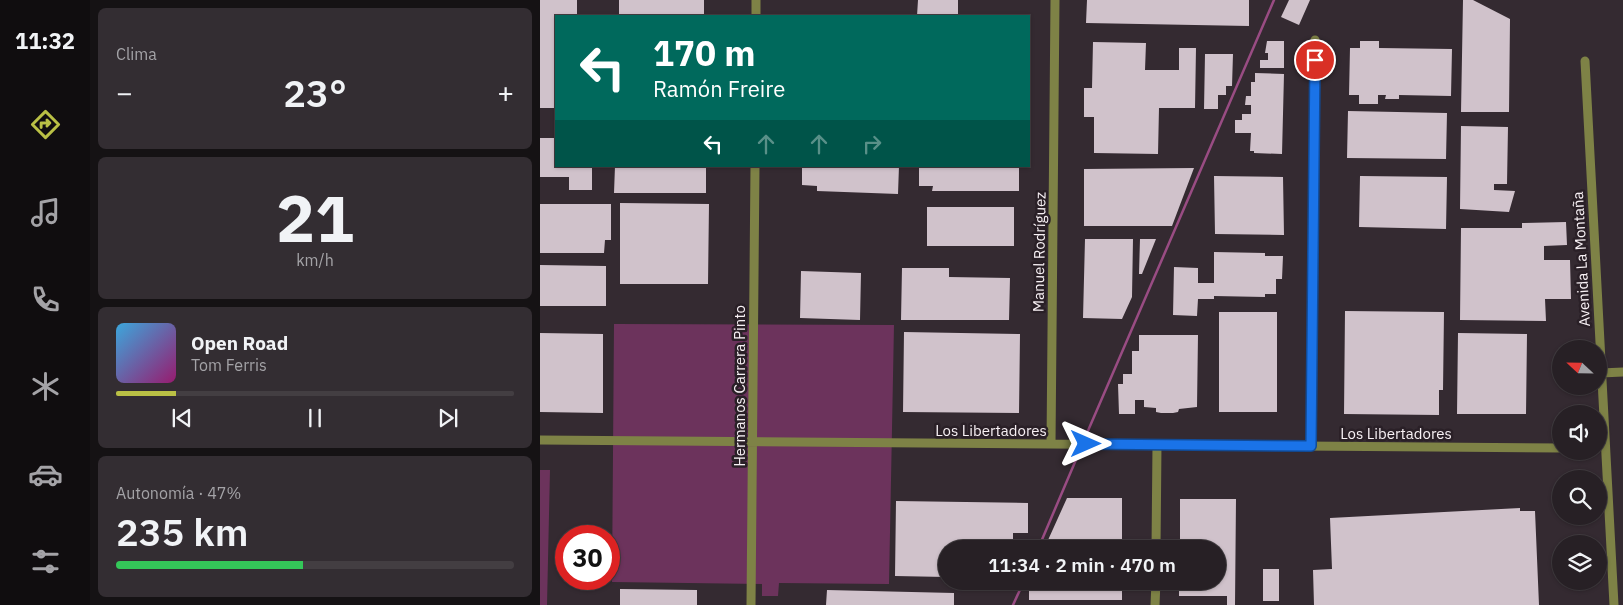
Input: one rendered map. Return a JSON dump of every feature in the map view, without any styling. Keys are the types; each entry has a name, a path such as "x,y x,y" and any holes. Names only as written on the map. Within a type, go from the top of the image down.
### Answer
{"street":[{"path":"756,0 756,15"},
{"name":"Manuel Rodríguez","path":"1051,444 1054,0"},
{"path":"1311,446 1315,40"},
{"name":"Avenida La Montaña","path":"1585,61 1599,340"},
{"name":"Hermanos Carrera Pinto","path":"751,605 755,167"},
{"path":"1608,373 1623,372"},
{"name":"Los Libertadores","path":"540,440 1552,448"},
{"path":"1156,540 1157,445"},
{"name":"Avenida La Montaña","path":"1603,460 1614,605"},
{"path":"1155,605 1156,590"}],"shaded area":[{"path":"614,324 894,325 889,584 779,583 778,596 762,596 762,584 620,582 620,525 612,525"},
{"path":"540,470 550,470 547,605 540,605"}],"building":[{"path":"540,0 577,0 577,15 555,15 555,108 540,108"},
{"path":"619,0 704,0 704,15 619,15"},
{"path":"918,0 958,0 958,15 917,15"},
{"path":"1087,0 1249,0 1249,26 1086,23"},
{"path":"1289,0 1310,0 1299,25 1281,17"},
{"path":"1463,0 1473,0 1510,19 1509,112 1461,112"},
{"path":"1267,41 1284,41 1284,68 1260,68 1260,60 1268,60 1268,53 1265,53"},
{"path":"1360,41 1379,41 1379,48 1452,49 1451,96 1399,95 1399,99 1385,99 1386,95 1378,95 1378,104 1359,104 1359,95 1349,95 1350,48 1360,48"},
{"path":"1093,42 1146,43 1145,70 1179,70 1179,48 1196,48 1195,108 1159,108 1158,154 1094,153 1094,117 1084,117 1084,88 1092,88"},
{"path":"1205,54 1233,54 1232,86 1226,86 1226,95 1218,95 1218,109 1204,109"},
{"path":"1255,73 1284,74 1282,154 1254,153 1254,151 1250,151 1251,133 1235,133 1235,120 1242,120 1242,114 1251,114 1251,105 1245,105 1246,96 1251,96 1251,82 1255,82"},
{"path":"1348,111 1447,113 1446,159 1347,158"},
{"path":"1461,126 1508,127 1507,184 1494,184 1494,190 1515,191 1509,212 1460,209"},
{"path":"540,138 555,138 555,167 592,167 592,190 569,190 569,177 540,177"},
{"path":"615,167 706,167 706,193 614,193"},
{"path":"802,167 899,167 898,194 817,191 817,186 802,185"},
{"path":"919,167 1019,167 1019,191 932,191 933,186 919,186"},
{"path":"1194,168 1172,226 1084,226 1084,169"},
{"path":"1214,176 1283,177 1284,235 1215,234"},
{"path":"1360,176 1447,177 1446,229 1359,227"},
{"path":"620,203 709,204 708,284 620,284"},
{"path":"540,204 611,204 611,240 605,240 604,253 540,253"},
{"path":"927,207 1014,207 1014,246 927,246"},
{"path":"1566,222 1567,245 1544,246 1544,260 1570,260 1571,299 1545,299 1546,321 1460,320 1461,228 1522,228 1522,223"},
{"path":"1085,239 1133,239 1132,297 1122,319 1083,318"},
{"path":"1140,239 1156,239 1142,274 1139,274"},
{"path":"1214,252 1265,253 1265,256 1283,256 1282,279 1276,279 1276,294 1265,294 1265,297 1214,296 1214,299 1198,299 1197,316 1173,315 1174,267 1198,268 1198,283 1214,283"},
{"path":"540,265 606,266 606,306 540,306"},
{"path":"902,268 949,268 949,277 1010,278 1009,320 901,320"},
{"path":"801,271 861,273 860,320 800,318"},
{"path":"1345,311 1444,312 1443,390 1439,390 1439,415 1344,414"},
{"path":"1219,312 1277,312 1277,412 1219,412"},
{"path":"904,332 1020,334 1019,413 903,412"},
{"path":"540,333 603,334 603,413 540,412"},
{"path":"1458,333 1527,334 1526,414 1457,414"},
{"path":"1139,335 1198,335 1197,407 1179,409 1178,412 1173,413 1161,413 1156,412 1156,408 1144,407 1144,400 1135,400 1135,414 1119,414 1118,384 1123,384 1123,374 1132,374 1132,351 1139,351"},
{"path":"1067,498 1122,498 1122,540 1048,540"},
{"path":"1180,499 1236,499 1235,605 1227,605 1227,596 1179,596 1179,590 1226,590 1226,540 1180,540"},
{"path":"896,501 1028,503 1028,533 1013,533 1013,540 938,540 938,577 895,576"},
{"path":"1520,508 1520,511 1535,511 1539,605 1314,605 1313,570 1332,569 1330,518"},
{"path":"1263,569 1279,569 1279,601 1263,601"},
{"path":"620,590 697,590 697,605 620,605"},
{"path":"827,590 954,593 954,605 826,605"},
{"path":"1029,590 1122,590 1122,600 1029,600"}],"waterway":[{"path":"1084,440 1274,0"},
{"path":"1042,540 1078,455"},
{"path":"1013,605 1020,590"}],"route":[{"path":"1086,444 1311,446 1315,60"}]}
